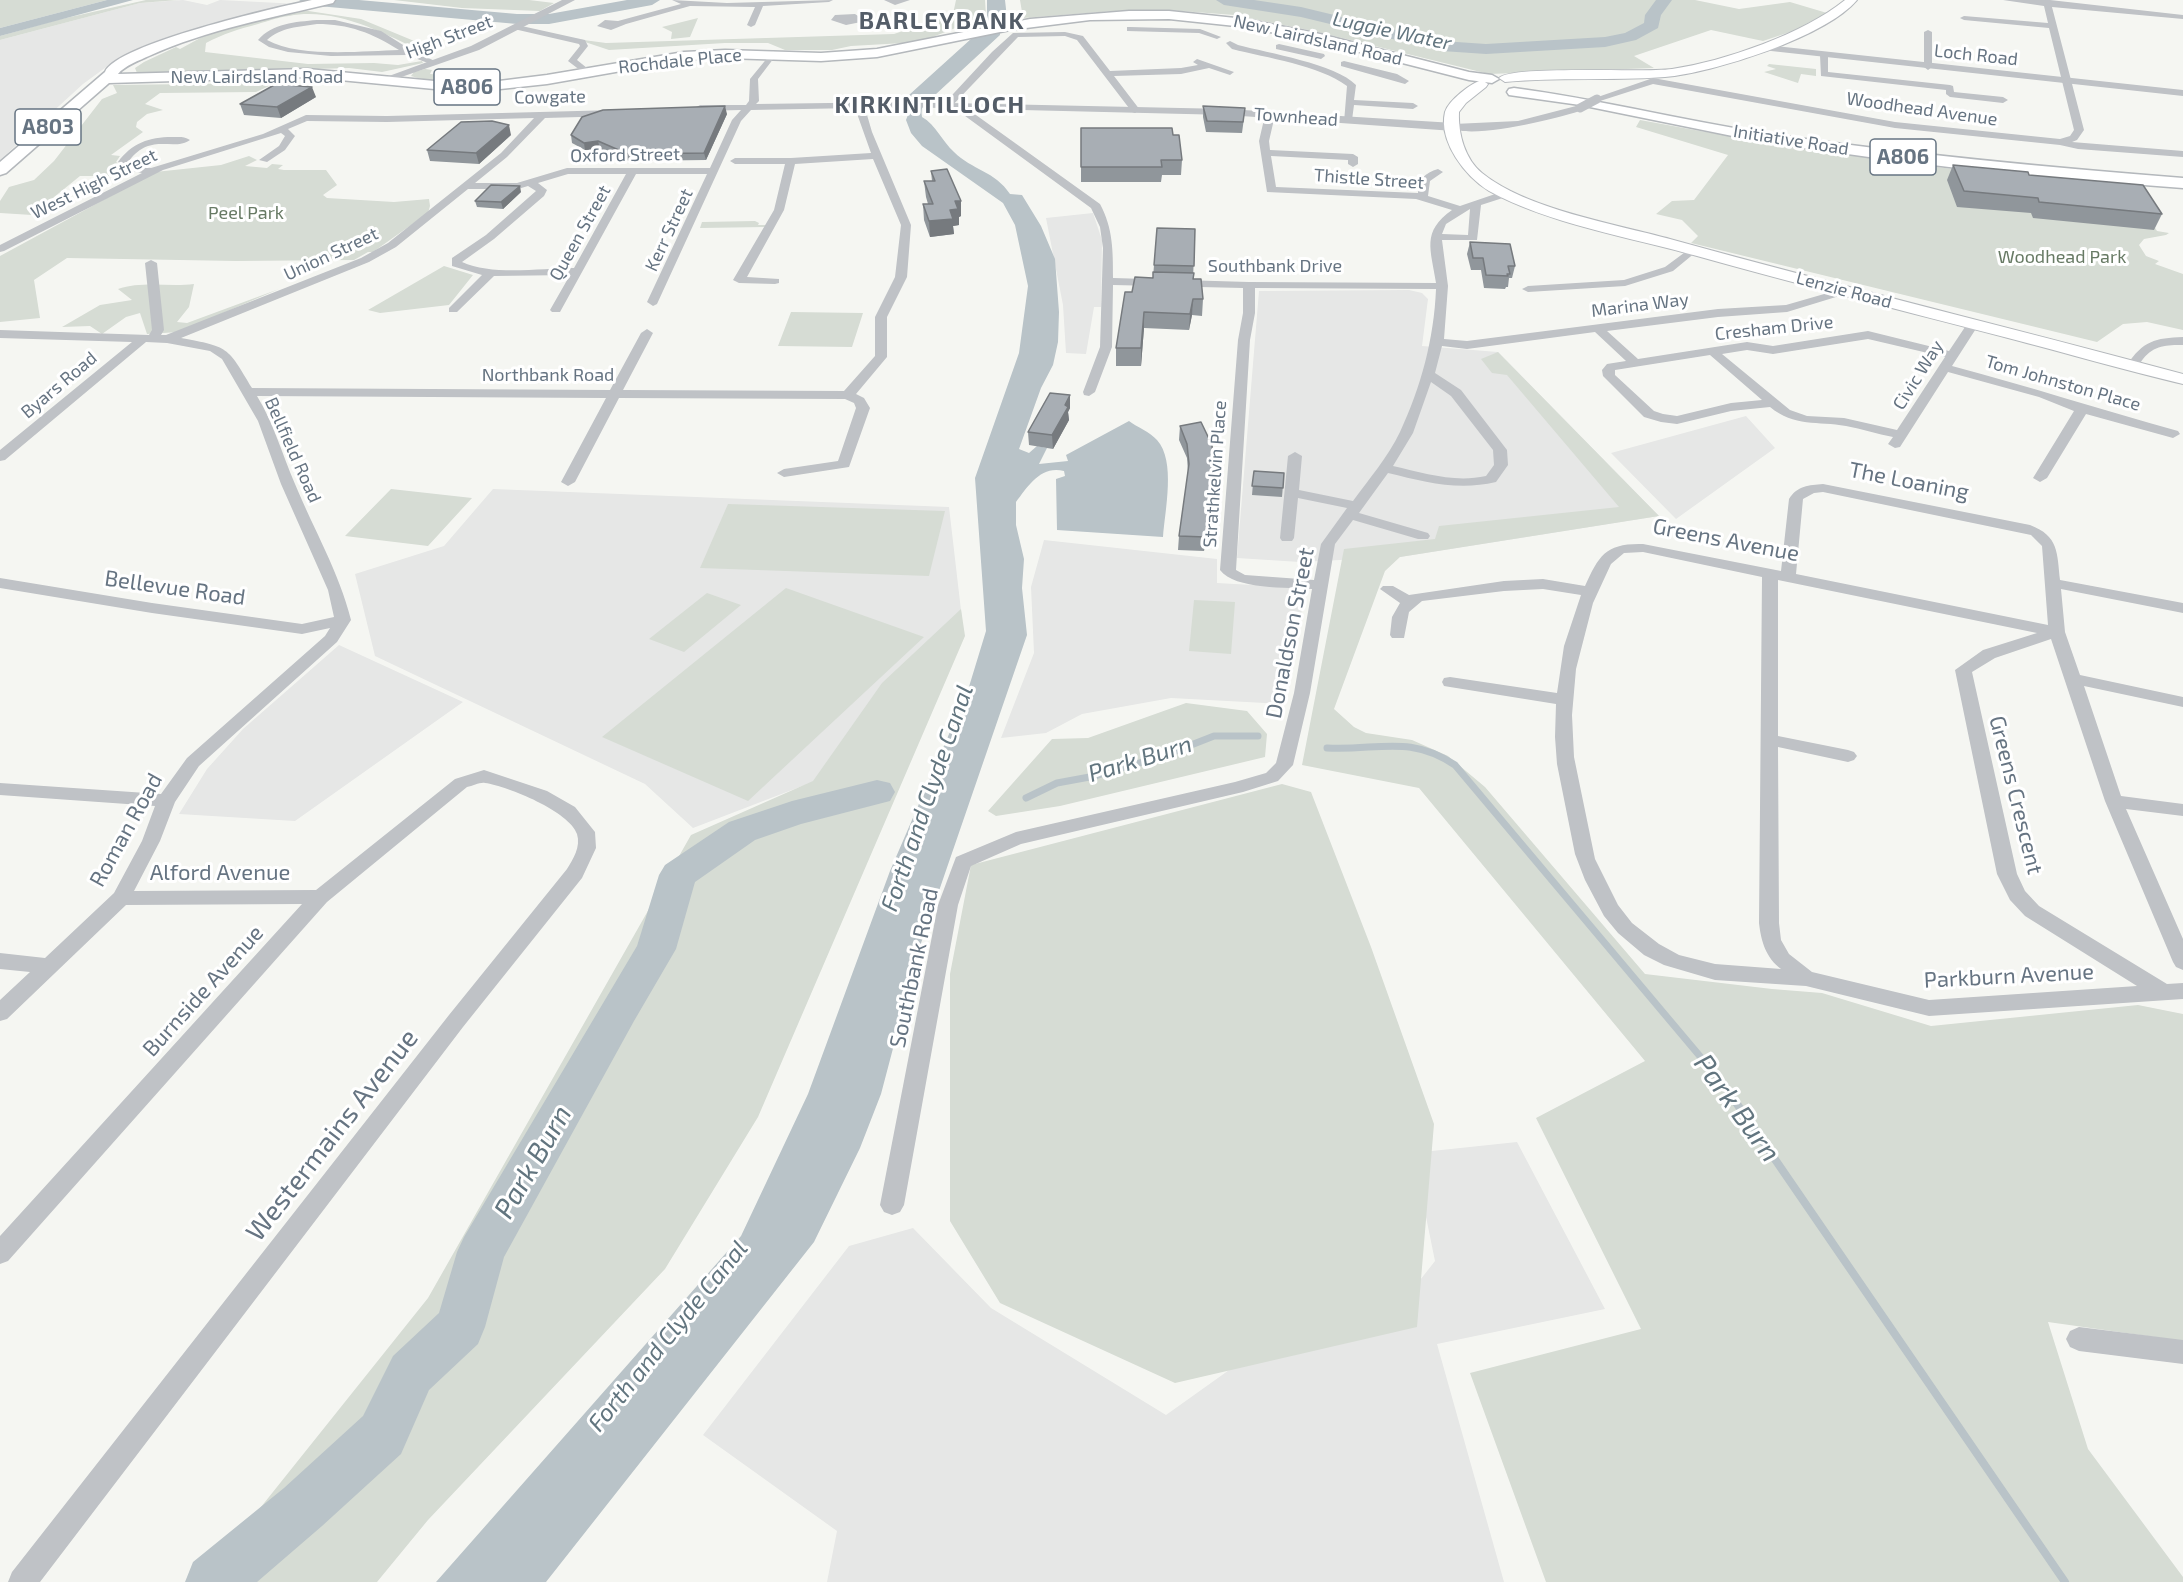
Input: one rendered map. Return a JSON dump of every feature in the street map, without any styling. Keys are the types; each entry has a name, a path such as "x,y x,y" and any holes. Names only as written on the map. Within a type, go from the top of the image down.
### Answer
{"main road":[{"name":"A803","path":"0,170 89,91 113,74 144,58 144,54 209,29 329,0"},
{"path":"1508,193 1485,181 1468,168 1459,154 1451,116 1460,100 1488,85 1653,78 1693,68 1766,48 1824,23 1852,0"},
{"name":"New Lairdsland Road","path":"773,54 810,57 899,50 963,36 1018,30 1065,18 1130,15 1234,20 1282,29 1469,76 1488,85"},
{"path":"737,53 755,59 764,65 792,58 810,57"},
{"name":"Rochdale Place","path":"588,72 666,58 737,53 773,54"},
{"name":"New Lairdsland Road","path":"773,54 845,55"},
{"name":"New Lairdsland Road","path":"113,74 144,78 294,73 338,75 425,86 473,87 524,83 588,72"},
{"path":"113,74 144,78"},
{"path":"89,91 144,78"},
{"path":"1488,85 1492,90 1525,85"},
{"name":"A806","path":"1525,85 1580,105"},
{"name":"Initiative Road","path":"1580,105 1762,137 1876,153 2014,170 2183,183"},
{"name":"Lenzie Road","path":"1508,193 1559,212 1837,293 1891,311 1954,319 1972,324"},
{"path":"1972,324 2183,379"}],"street":[{"name":"High Street","path":"383,80 475,48 570,0"},
{"path":"676,0 689,4"},
{"path":"620,22 689,4 829,0"},
{"path":"888,0 895,3 906,0"},
{"path":"2007,0 2150,11 2183,17"},
{"path":"2046,2 2079,130 2074,138 2060,142"},
{"path":"751,25 761,3"},
{"path":"1964,18 2053,26"},
{"path":"408,52 343,54 274,47 262,40 271,32 287,26 335,22 383,35 408,52 433,62"},
{"path":"522,25 582,42 584,46 575,54 572,61 588,72"},
{"path":"1130,29 1163,33 1207,32 1217,37 1210,41 1217,44 1246,40"},
{"path":"691,109 859,105 942,107 1018,30 1065,34 1080,38 1135,110"},
{"path":"1928,32 1928,67"},
{"path":"1231,41 1235,47 1343,78 1352,85 1347,120"},
{"path":"1279,46 1321,56"},
{"name":"Loch Road","path":"1766,48 2183,93"},
{"path":"1274,59 1297,50"},
{"path":"748,107 754,101 754,79 773,54"},
{"path":"1824,55 1824,74 1950,88"},
{"path":"1192,60 1230,72"},
{"path":"1344,64 1405,81"},
{"path":"1109,74 1181,71 1208,66"},
{"path":"1343,78 1363,68"},
{"path":"1951,69 1950,94 2003,100"},
{"path":"1454,127 1478,128 1506,125 1561,115 1580,105 1653,78"},
{"name":"Woodhead Avenue","path":"1653,78 1886,120 2078,146 2183,154"},
{"path":"1350,102 1413,106"},
{"path":"784,473 844,464 863,408 859,401 848,395 881,357 881,317 901,277 906,225 877,156 859,105"},
{"name":"Kerr Street","path":"653,302 737,120 748,107"},
{"name":"Townhead","path":"942,107 1270,115 1454,127"},
{"path":"964,108 964,111 1000,138 1096,206 1105,227 1108,248 1106,347 1089,392"},
{"name":"Cowgate","path":"306,118 387,119 626,112"},
{"name":"Union Street","path":"154,340 365,260 392,244 504,155 542,115"},
{"path":"1270,115 1264,141 1265,153 1356,160"},
{"name":"West High Street","path":"0,249 152,171 282,129 306,118"},
{"path":"264,160 287,142 290,136 282,129"},
{"path":"510,129 529,130"},
{"path":"152,171 131,168 123,162 128,154 147,141 185,141"},
{"name":"Thistle Street","path":"1265,153 1269,188 1274,191 1423,197 1460,209"},
{"path":"735,161 791,161 877,156"},
{"path":"775,281 739,280 779,210 791,161"},
{"name":"Oxford Street","path":"466,186 505,188 567,171 715,171"},
{"name":"Queen Street","path":"556,310 633,171"},
{"path":"1423,197 1424,180 1427,176 1438,172"},
{"path":"530,183 542,190 540,194 490,237 456,260 460,266 491,272 578,271"},
{"path":"1476,203 1473,238 1436,237 1442,222 1460,209 1476,203 1508,193"},
{"name":"Donaldson Street","path":"1284,765 1302,693 1328,544 1385,468 1406,433 1428,374 1441,316 1442,286 1436,237"},
{"path":"1528,289 1625,283 1669,269 1692,250"},
{"path":"152,263 158,330 154,340"},
{"path":"453,310 491,272"},
{"name":"Southbank Drive","path":"1108,281 1249,285 1442,286"},
{"name":"Strathkelvin Place","path":"1249,285 1249,313 1244,340 1228,570 1232,575 1243,579 1322,585"},
{"name":"Marina Way","path":"1437,342 1467,345 1718,313 1787,308 1837,293"},
{"name":"Civic Way","path":"1770,403 1785,413 1805,420 1844,422 1897,440 1972,324"},
{"path":"1597,328 1635,363"},
{"path":"568,482 647,333"},
{"name":"Bellfield Road","path":"0,334 154,340 214,348 227,357 264,422 288,484 336,590 343,620"},
{"name":"Cresham Drive","path":"1770,403 1731,407 1677,420 1661,418 1649,414 1609,376 1608,370 1611,367 1747,346 1773,350 1868,335 1947,361"},
{"name":"Byars Road","path":"0,457 154,340"},
{"path":"2133,365 2143,349 2160,341 2183,341"},
{"path":"1713,352 1770,403"},
{"name":"Tom Johnston Place","path":"1947,361 2082,409 2173,434"},
{"path":"1385,468 1443,482 1472,483 1491,479 1501,465 1500,450 1456,393 1428,374"},
{"name":"Northbank Road","path":"247,392 848,395"},
{"path":"2040,478 2082,409"},
{"path":"1287,538 1295,456"},
{"name":"The Loaning","path":"1779,575 1796,499 1799,494 1811,489 1823,488 2036,532 2049,545 2057,632 2114,801 2179,944 2183,962"},
{"path":"1292,493 1354,510 1423,536"},
{"name":"Greens Avenue","path":"1806,978 1730,975 1680,964 1653,951 1633,936 1615,916 1599,892 1586,857 1565,756 1566,700 1575,632 1590,592 1604,565 1613,553 1626,548 1671,552 2057,632"},
{"name":"Parkburn Avenue","path":"1779,575 1770,740 1770,941 1782,959 1806,978 1929,1008 2173,991"},
{"name":"Bellevue Road","path":"0,583 152,608 302,629 343,620"},
{"path":"2052,583 2183,608"},
{"path":"1398,635 1399,615 1408,601 1418,597 1504,586 1557,585 1590,592"},
{"path":"1388,589 1408,601"},
{"name":"Roman Road","path":"0,1013 121,898 151,841 166,801 193,762 331,639 343,620"},
{"name":"Greens Crescent","path":"2057,632 1989,654 1963,670 2007,874 2017,894 2032,911 2173,991"},
{"path":"2073,679 2183,702"},
{"path":"1450,682 1566,700"},
{"path":"1770,740 1848,756"},
{"name":"Southbank Road","path":"892,1204 948,905 963,862 1016,839 1237,788 1272,777 1284,765"},
{"name":"Westermains Avenue","path":"22,1582 456,1021 575,873 587,848 586,832 569,811 541,795 484,776 461,783"},
{"name":"Burnside Avenue","path":"0,1253 320,897 461,783"},
{"path":"0,789 166,801"},
{"path":"2114,801 2183,810"},
{"name":"Alford Avenue","path":"121,898 320,897"},
{"path":"0,961 48,966"},
{"path":"2079,1339 2183,1352"}],"shaded area":[{"path":"183,0 207,5 220,0 299,4 185,32 136,50 109,65 83,84 0,160 0,40 140,3"},
{"path":"1093,213 1102,240 1101,307 1094,307 1086,354 1066,353 1063,305 1046,218"},
{"path":"1409,290 1422,293 1428,299 1422,346 1498,352 1659,516 1400,557 1300,562 1237,558 1259,291"},
{"path":"1746,416 1775,448 1676,519 1611,453"},
{"path":"493,489 949,507 962,619 909,745 693,828 645,784 375,656 355,574 444,546"},
{"path":"1044,540 1217,559 1217,583 1306,588 1284,704 1171,698 1082,714 1046,733 1001,738 1034,653 1031,587"},
{"path":"339,645 463,702 295,821 179,814 207,769 243,729"},
{"path":"1517,1142 1605,1309 1437,1344 1504,1582 827,1582 837,1531 703,1435 849,1246 913,1228 991,1308 1166,1415 1253,1353 1377,1335 1435,1261 1413,1153"}],"green space":[{"path":"0,0 107,0 0,28"},
{"path":"146,0 178,0 140,3 0,40 0,36 57,20"},
{"path":"394,0 529,0 554,3 540,11 462,8"},
{"path":"956,0 985,0 986,16 930,38 904,43 851,46 832,50 785,50 768,43 725,43 609,50 576,39 606,43 894,34 953,14"},
{"path":"1020,0 1695,0 1739,9 1790,2 1827,13 1793,31 1763,41 1711,30 1634,56 1654,68 1489,74 1318,32 1234,15 1168,10 1113,11 1023,18"},
{"path":"302,10 361,19 419,43 421,51 357,23 323,15 306,14 277,18 225,34 206,43 205,52 308,64 398,65 422,61 423,63 382,72 349,68 151,74 137,73 135,68 176,47 180,49 215,30"},
{"path":"698,18 690,37 671,39 672,32 662,27"},
{"path":"1769,64 1816,69 1816,76 1801,74 1798,83 1764,72 1776,69 1767,66"},
{"path":"432,70 430,74 501,78 498,81 443,81 411,76 414,72"},
{"path":"276,83 256,92 160,93 145,104 163,110 147,114 137,122 136,127 143,132 111,155 120,156 116,162 127,168 121,176 80,176 32,215 0,213 0,201 9,187 34,180 54,161 102,99 117,93 113,85"},
{"name":"Woodhead Park","path":"1640,120 1825,151 2134,193 2157,231 2169,233 2144,239 2139,245 2146,256 2159,261 2155,264 2183,274 2183,330 2147,322 2123,324 2097,342 1691,243 1698,236 1682,220 1656,214 1672,201 1694,200 1728,155 1636,127"},
{"name":"Peel Park","path":"249,156 257,160 245,166 267,168 272,164 283,165 278,169 284,170 326,170 337,185 323,195 327,198 394,202 429,199 428,213 373,252 368,252 354,260 236,261 67,258 34,280 40,318 0,322 0,256 155,172 221,165"},
{"path":"755,221 759,223 758,225 765,225 765,227 700,228 702,222"},
{"path":"444,266 473,275 449,305 380,313 368,310"},
{"path":"194,284 189,307 177,322 187,323 279,289 179,332 147,334 140,313 126,317 102,334 90,326 62,327 100,305 132,300 118,289 136,285"},
{"path":"791,312 863,313 852,347 778,346"},
{"path":"1498,352 1659,516 1400,557 1385,571 1334,709 1354,727 1366,733 1412,740 1448,756 1485,787 1645,974 1822,993 1931,1026 2138,1005 2183,1014 2183,1341 2048,1322 2088,1449 2183,1577 2183,1582 1546,1582 1470,1373 1641,1329 1536,1118 1645,1061 1419,788 1302,765 1344,549 1435,539 1439,526 1619,507 1507,375 1492,373 1481,359"},
{"path":"391,489 472,498 428,546 345,536"},
{"path":"728,504 945,511 929,576 700,568"},
{"path":"786,588 924,637 748,801 602,737"},
{"path":"707,593 741,605 684,652 649,639"},
{"path":"1194,600 1235,602 1231,654 1189,651"},
{"path":"961,609 965,636 758,1117 665,1269 428,1520 377,1582 201,1582 428,1298 691,835 813,781 882,683"},
{"path":"1186,703 1247,711 1267,734 1265,757 1060,806 996,816 988,811 1052,739 1088,738"},
{"path":"1282,784 1311,792 1371,947 1434,1124 1417,1327 1175,1383 1000,1303 950,1221 950,974 971,865"}],"water":[{"path":"107,0 133,0 0,36 0,28"},
{"name":"Forth and Clyde Canal","path":"987,0 1005,0 1007,18 1000,25 1000,35 926,101 922,117 961,158 997,180 1010,194 1022,195 1041,226 1055,259 1059,312 1058,342 1053,365 1041,388 1019,449 1029,453 1037,446 1047,448 1039,464 1068,461 1066,455 1129,421 1147,432 1163,449 1168,473 1163,537 1057,530 1056,479 1065,476 1064,471 1048,471 1042,474 1030,484 1016,502 1016,525 1024,559 1022,588 1027,635 920,946 881,1094 860,1148 814,1242 546,1582 436,1582 741,1236 808,1094 890,871 968,690 986,631 975,478 1019,353 1028,286 1015,225 1003,203 922,146 911,133 906,120 914,99 909,95 982,29 982,25 987,21"}],"building":[{"path":"276,84 312,87 277,107 240,104"},
{"path":"725,106 704,153 628,154 598,141 584,143 571,135 582,117 603,110"},
{"path":"1203,106 1245,108 1243,122 1207,121"},
{"path":"492,121 509,125 476,153 427,150 461,122"},
{"path":"1081,128 1172,128 1173,135 1179,135 1182,160 1161,160 1162,167 1081,167"},
{"path":"1953,165 2028,172 2029,175 2143,185 2162,214 2039,202 2038,198 1964,191"},
{"path":"947,169 961,201 955,201 958,209 950,210 953,219 929,221 923,204 933,204 924,181 935,181 931,171"},
{"path":"491,185 520,186 501,202 475,201"},
{"path":"1157,228 1195,229 1194,266 1154,265"},
{"path":"1470,242 1510,244 1515,266 1508,266 1510,274 1507,274 1508,276 1486,275 1483,258 1473,258"},
{"path":"1153,272 1194,273 1193,279 1201,279 1203,299 1193,299 1190,314 1144,312 1141,348 1116,348 1125,292 1132,292 1135,277 1153,278"},
{"path":"1050,393 1070,395 1065,405 1068,407 1052,435 1028,432"},
{"path":"1201,422 1212,445 1214,475 1205,537 1179,536 1189,464 1187,444 1180,426"},
{"path":"1254,471 1284,473 1283,488 1252,486"}],"waterway":[{"name":"Luggie Water","path":"307,0 517,19 549,19 652,0"},
{"name":"Luggie Water","path":"1224,0 1301,12 1442,46 1486,49 1605,42 1630,37 1652,25 1653,15 1664,0"},
{"name":"Park Burn","path":"1026,798 1057,783 1095,776 1163,756 1214,736 1258,736"},
{"name":"Park Burn","path":"1327,748 1407,747 1438,755 1455,765 1725,1086"},
{"name":"Park Burn","path":"213,1582 303,1507 382,1435 411,1373 460,1327 481,1252 619,1009 656,949 678,875 742,831 792,814 877,792"},
{"name":"Park Burn","path":"1724,1085 2065,1582"}],"district":[{"name":"BARLEYBANK","path":"942,21"},
{"name":"KIRKINTILLOCH","path":"930,105"}]}
